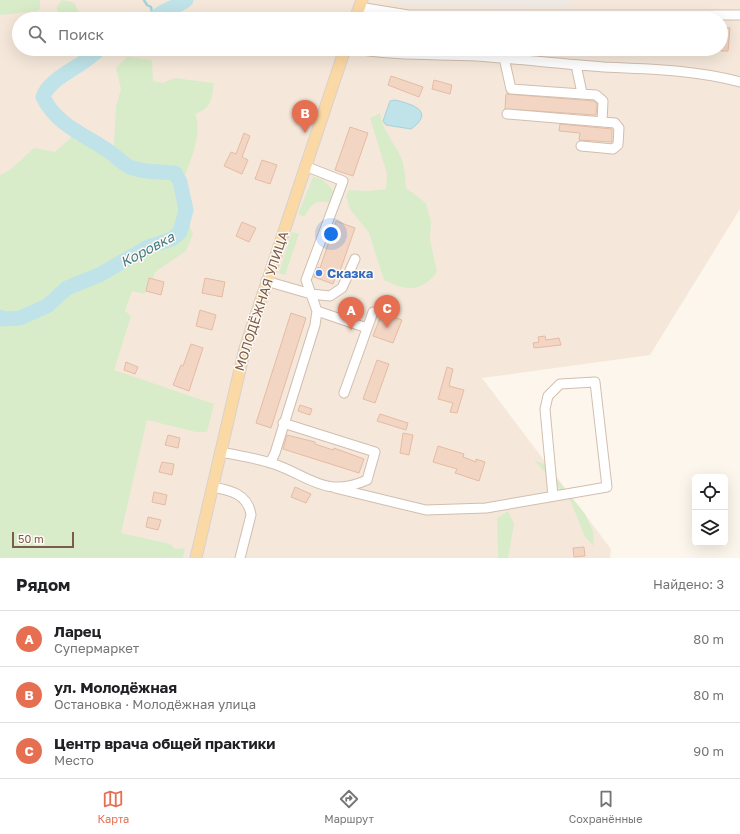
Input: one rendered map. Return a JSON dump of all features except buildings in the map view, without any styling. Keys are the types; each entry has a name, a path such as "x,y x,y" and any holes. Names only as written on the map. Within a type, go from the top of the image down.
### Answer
{"main road":[{"name":"МОЛОДЁЖНАЯ УЛИЦА","path":"196,558 245,348 266,281 343,56"}],"street":[{"path":"361,4 395,12"},
{"path":"728,15 740,15"},
{"path":"471,56 576,65 670,70 714,75 740,82"},
{"path":"504,58 511,89 582,93 600,97 603,101 602,122"},
{"path":"576,65 582,93"},
{"path":"507,114 615,123 619,128 618,145 613,149 581,146"},
{"path":"270,463 275,453 283,423 315,325 317,311 306,280 343,181 305,166"},
{"path":"266,281 311,294 330,296 342,288 355,259"},
{"path":"317,311 367,328"},
{"path":"344,393 373,312"},
{"path":"220,452 270,463 308,481 426,510 486,508 607,487 595,382 560,384 548,396 545,409 553,496"},
{"path":"283,423 375,452 367,480 355,486 335,488"},
{"path":"212,487 230,490 238,494 250,508 251,515 240,558"}],"shaded area":[{"path":"0,0 740,0 740,209 650,355 482,378 611,549 610,558 0,558"},
{"path":"396,0 569,0 570,7 412,6 395,2"}],"green space":[{"path":"0,0 40,0 40,9 37,11 12,12 12,14 0,15"},
{"path":"62,0 75,3 78,12 59,12 56,8"},
{"path":"127,57 152,60 153,81 163,83 175,78 214,83 208,106 195,114 198,131 194,150 182,185 187,192 189,199 190,224 193,234 186,251 155,272 153,279 149,278 145,294 132,291 125,311 131,316 114,370 214,404 207,432 196,432 147,420 121,533 170,544 175,549 185,548 183,558 0,558 0,175 11,169 34,148 55,152 76,133 75,140 110,156 114,146 116,106 121,89 116,68"},
{"path":"380,113 383,126 402,160 406,188 426,203 431,222 430,240 437,272 425,284 419,287 406,288 384,280 369,233 350,209 346,196 349,190 369,191 386,189 387,174 370,118"},
{"path":"313,177 322,179 336,193 331,203 318,202 314,204 304,217 298,214"},
{"path":"292,232 299,234 285,275 279,273"},
{"path":"534,460 546,465 585,514 593,531 594,546 585,537 571,502"},
{"path":"508,511 514,524 508,558 498,558 497,518"}],"water":[{"path":"395,100 419,109 421,117 418,123 411,129 386,125 383,121 390,101"}],"waterway":[{"path":"144,0 147,5 151,7 152,12"},
{"name":"Коровка","path":"164,12 186,0"},
{"name":"Коровка","path":"0,317 3,319 20,318 47,306 67,288 99,275 148,247 172,239 180,232 186,210 180,182 175,173 152,172 127,166 110,152 64,123 49,107 43,97 47,90 60,77 92,56"}],"place":[{"name":"ул. Молодёжная","path":"305,133"},
{"name":"Сказка","path":"319,273"},
{"name":"Центр врача общей практики","path":"387,328"},
{"name":"Ларец","path":"351,330"}]}
